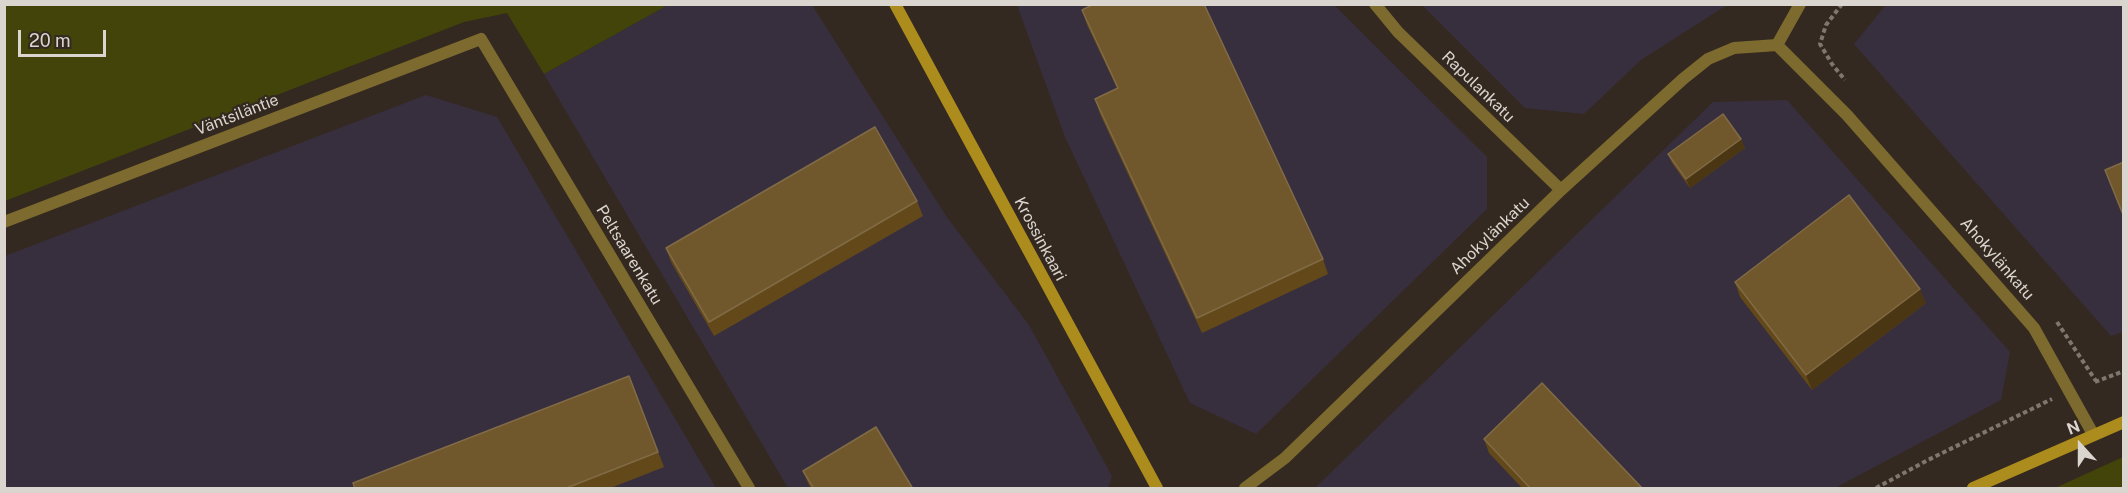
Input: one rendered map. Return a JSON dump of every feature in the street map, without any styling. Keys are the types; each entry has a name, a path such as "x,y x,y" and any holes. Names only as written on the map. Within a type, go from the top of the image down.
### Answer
{"street":[{"name":"Krossinkaari","path":"895,4 1157,489"},
{"name":"Rapulankatu","path":"1375,4 1398,32 1561,190"},
{"path":"1777,45 1800,4"},
{"name":"Väntsiläntie","path":"4,222 481,39"},
{"name":"Peltsaarenkatu","path":"481,39 749,489"},
{"name":"Ahokylänkatu","path":"1245,489 1285,458 1561,190 1708,59 1734,48 1777,45 1848,115 2034,328 2093,434"},
{"path":"1973,489 2124,422"}],"path":[{"path":"1876,489 1928,459 2070,391 2124,371"}],"shaded area":[{"path":"5,4 668,5 544,74 507,13 464,22 5,201"},
{"path":"668,5 812,5 946,216 1029,325 1112,476 1108,488 788,488 544,74"},
{"path":"1017,5 1334,5 1487,157 1487,209 1256,434 1190,403 1065,137"},
{"path":"1422,5 1727,5 1641,60 1584,114 1525,108"},
{"path":"1886,5 2123,5 2123,332 2111,336 1854,44"},
{"path":"426,95 497,117 716,488 5,488 5,256"},
{"path":"1787,100 2010,352 2001,400 1835,488 1315,488 1713,102"},
{"path":"2123,457 2123,488 2055,488"}],"building":[{"path":"1094,4 1204,4 1323,259 1197,318 1095,99 1118,88 1082,10"},
{"path":"1723,114 1741,139 1686,179 1668,154"},
{"path":"875,127 917,201 709,322 666,248"},
{"path":"2124,162 2124,217 2105,170"},
{"path":"1849,195 1920,289 1806,375 1735,282"},
{"path":"629,376 658,452 564,489 355,489 353,483"},
{"path":"1542,383 1643,489 1531,489 1484,439"},
{"path":"876,427 913,489 814,489 803,471"}]}
